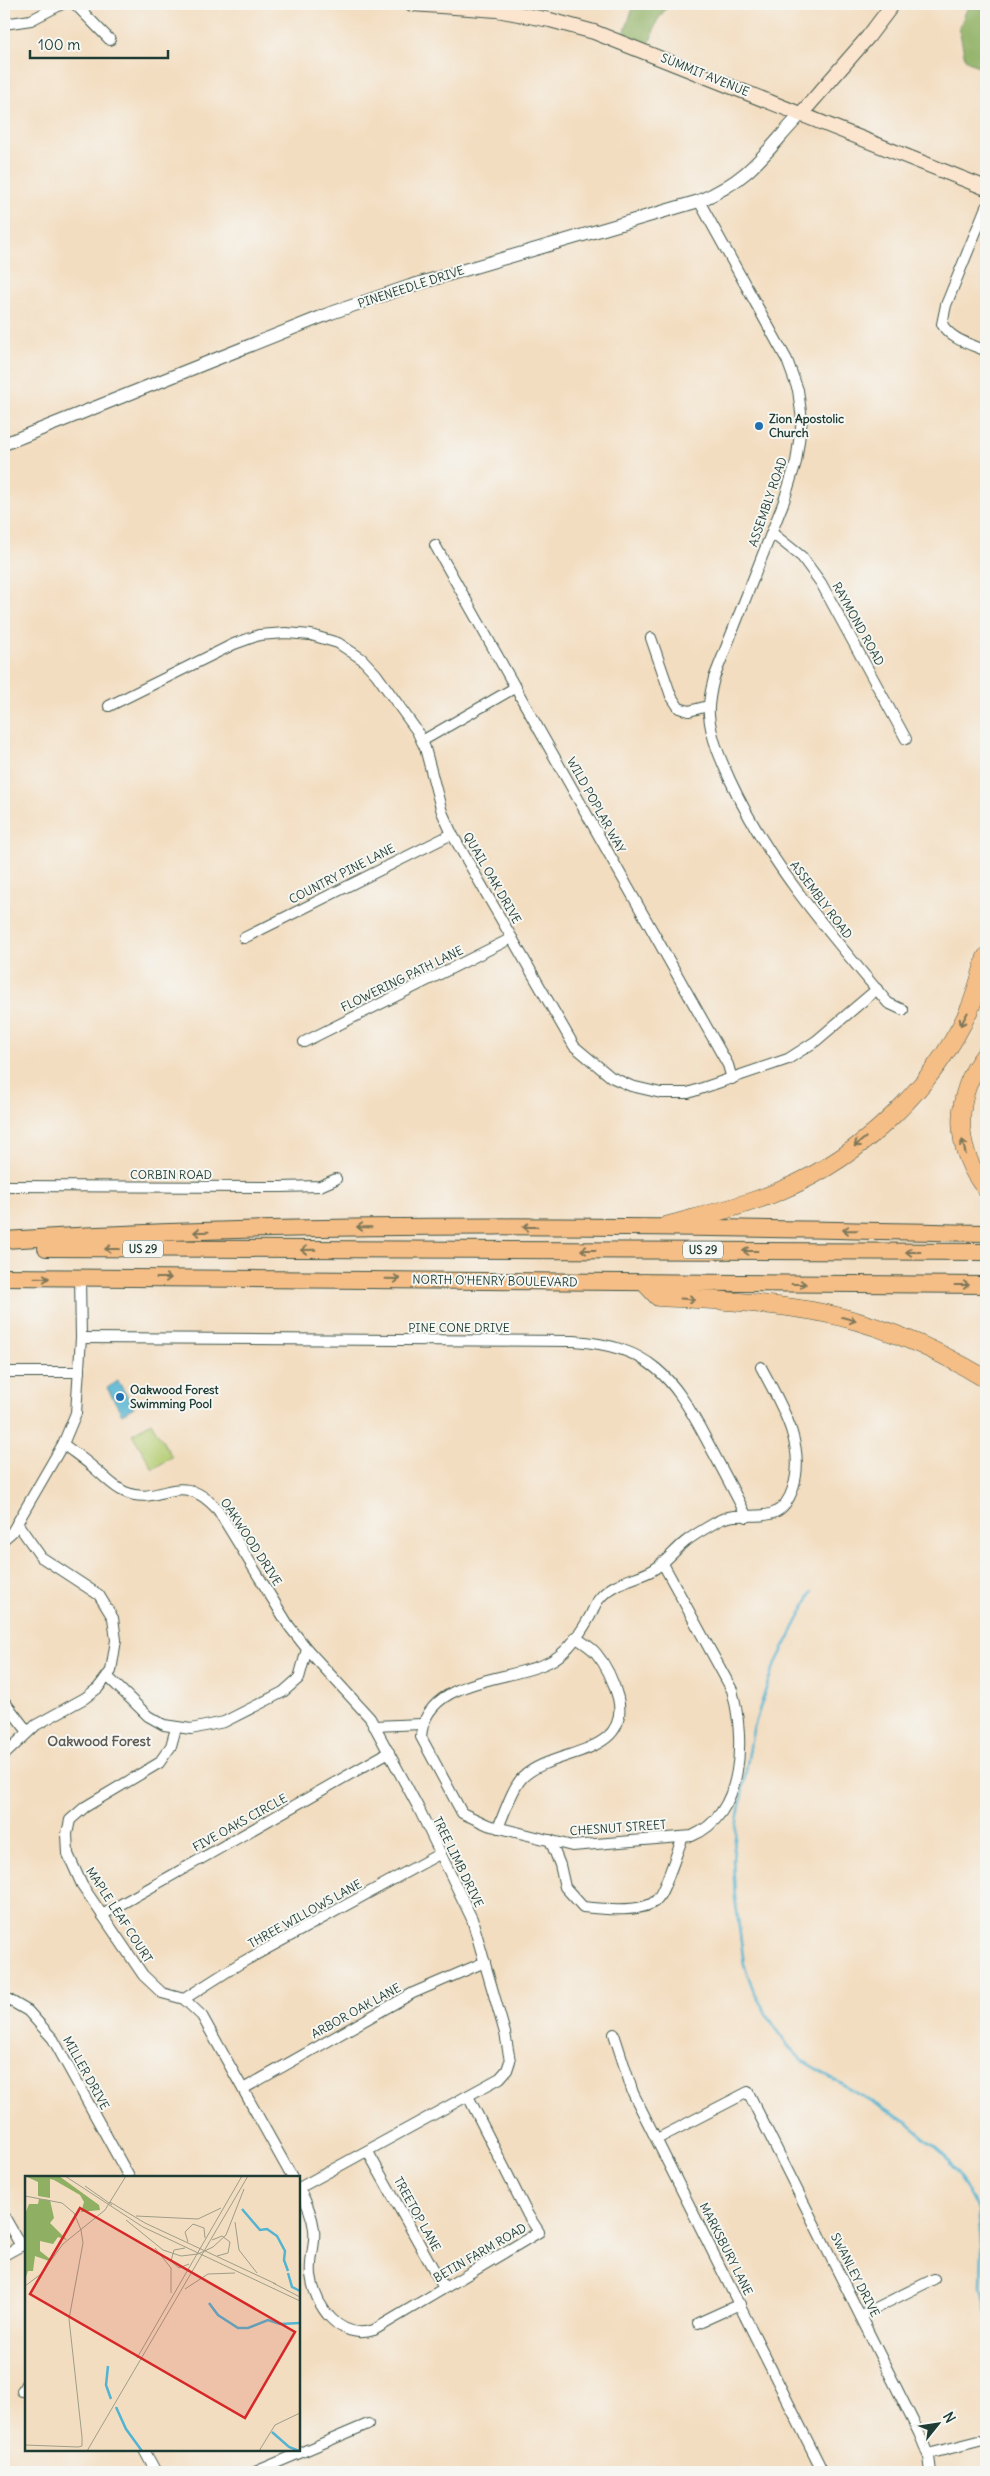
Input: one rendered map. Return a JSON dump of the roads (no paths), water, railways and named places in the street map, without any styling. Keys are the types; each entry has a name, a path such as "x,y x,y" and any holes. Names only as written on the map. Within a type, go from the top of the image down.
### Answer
{"highway":[{"path":"666,1226 725,1211 783,1190 830,1165 874,1131 925,1080 942,1056 970,1008 986,957"},
{"path":"986,1053 972,1074 962,1101 960,1116 967,1156 986,1190"},
{"path":"4,1240 335,1227 666,1226 986,1233"},
{"name":"US 29","path":"4,1248 986,1252"},
{"name":"NORTH O'HENRY BOULEVARD","path":"4,1277 986,1285"},
{"path":"646,1283 658,1296 773,1305 815,1311 863,1323 931,1349 986,1379"}],"main road":[{"name":"SUMMIT AVENUE","path":"412,4 497,10 550,20 594,32 986,188"},
{"path":"801,114 863,43 893,4"}],"street":[{"path":"4,24 31,20 62,4"},
{"path":"74,4 110,40"},
{"name":"PINENEEDLE DRIVE","path":"4,444 331,313 410,286 699,201 724,189 748,173 801,114"},
{"name":"ASSEMBLY ROAD","path":"699,201 775,336 798,390 802,420 799,448 792,477 711,688 708,706 712,734 721,758 754,827 802,898 893,1007 903,1010"},
{"path":"986,207 942,316 942,324 949,334 986,351"},
{"name":"RAYMOND ROAD","path":"772,533 793,548 816,576 906,739"},
{"name":"WILD POPLAR WAY","path":"436,545 728,1065 732,1079"},
{"name":"QUAIL OAK DRIVE","path":"110,706 234,644 259,635 286,633 311,636 338,643 362,659 391,692 422,741 434,788 452,834 574,1046 611,1077 631,1086 661,1093 688,1093 788,1059 816,1041 877,989"},
{"path":"652,638 671,696 679,708 689,712 708,706"},
{"path":"422,741 516,687"},
{"name":"COUNTRY PINE LANE","path":"244,938 452,834"},
{"name":"FLOWERING PATH LANE","path":"304,1042 512,938"},
{"name":"CORBIN ROAD","path":"4,1186 281,1188 320,1186 336,1179"},
{"path":"4,1539 12,1532 63,1444 76,1413 81,1338 80,1278"},
{"name":"PINE CONE DRIVE","path":"81,1338 574,1341 609,1346 639,1356 673,1383 694,1415 748,1517"},
{"path":"374,1726 422,1724 439,1701 466,1687 492,1678 534,1670 558,1658 588,1620 600,1598 617,1584 654,1570 686,1541 722,1519 731,1516 768,1516 784,1505 793,1488 796,1458 789,1420 761,1367"},
{"path":"4,1372 79,1372"},
{"name":"OAKWOOD DRIVE","path":"63,1444 125,1492 147,1496 180,1489 195,1492 208,1499 218,1510 281,1612 307,1649"},
{"path":"4,1756 28,1732 58,1711 85,1698 98,1688 107,1676 114,1660 116,1640 110,1612 99,1595 41,1557 17,1523"},
{"name":"CHESNUT STREET","path":"422,1724 422,1737 431,1760 462,1814 498,1828 572,1846 683,1836 703,1832 721,1813 733,1789 739,1765 738,1716 732,1690 662,1562"},
{"path":"498,1828 522,1778 538,1766 593,1746 606,1738 617,1726 620,1710 615,1687 596,1653 575,1637"},
{"path":"107,1676 148,1716 164,1725 192,1730 224,1722 283,1692 299,1678 307,1649"},
{"name":"TREE LIMB DRIVE","path":"307,1649 346,1689 374,1726 441,1853 472,1918 505,2033 510,2061 507,2070 500,2078 468,2096"},
{"path":"4,1701 28,1732"},
{"name":"MAPLE LEAF COURT","path":"176,1728 171,1746 159,1763 92,1802 70,1820 67,1834 69,1858 82,1885 151,1985 162,1993 184,1999"},
{"name":"FIVE OAKS CIRCLE","path":"102,1915 389,1752"},
{"path":"550,1840 560,1865 565,1887 583,1908 611,1910 645,1906 658,1899 683,1836"},
{"name":"THREE WILLOWS LANE","path":"184,1999 239,1964 441,1853"},
{"name":"ARBOR OAK LANE","path":"243,2089 413,1994 485,1962"},
{"name":"MILLER DRIVE","path":"4,1996 28,2011 53,2039 128,2176"},
{"path":"184,1999 202,2016 291,2176"},
{"name":"MARKSBURY LANE","path":"614,2034 633,2093 823,2472"},
{"name":"SWANLEY DRIVE","path":"656,2139 748,2092 862,2315 928,2454 931,2472"},
{"name":"BETIN FARM ROAD","path":"300,2188 468,2096 528,2215 539,2232 374,2330 356,2333 339,2327 328,2316 312,2283 310,2264 314,2227 311,2213 300,2191"},
{"name":"TREETOP LANE","path":"368,2152 444,2288"},
{"path":"4,2216 24,2244 4,2255"},
{"path":"862,2315 934,2280"},
{"path":"698,2323 740,2304"},
{"path":"255,2472 368,2424"},
{"path":"928,2454 979,2441"},
{"path":"145,2451 156,2472"},
{"path":"280,2451 284,2460"}],"water":[{"name":"Oakwood Forest Swimming Pool","path":"118,1381 134,1407 122,1414 107,1388"}],"waterway":[{"path":"812,1592 771,1673 753,1730 736,1828 733,1859 735,1897 744,1964 754,1992 767,2015 789,2047 803,2061 906,2122 944,2154 963,2182 978,2210 982,2253 981,2286 986,2313"}],"place":[{"name":"Zion Apostolic Church","path":"759,426"},
{"name":"Oakwood Forest Swimming Pool","path":"120,1397"}],"district":[{"name":"Oakwood Forest","path":"99,1741"}]}
